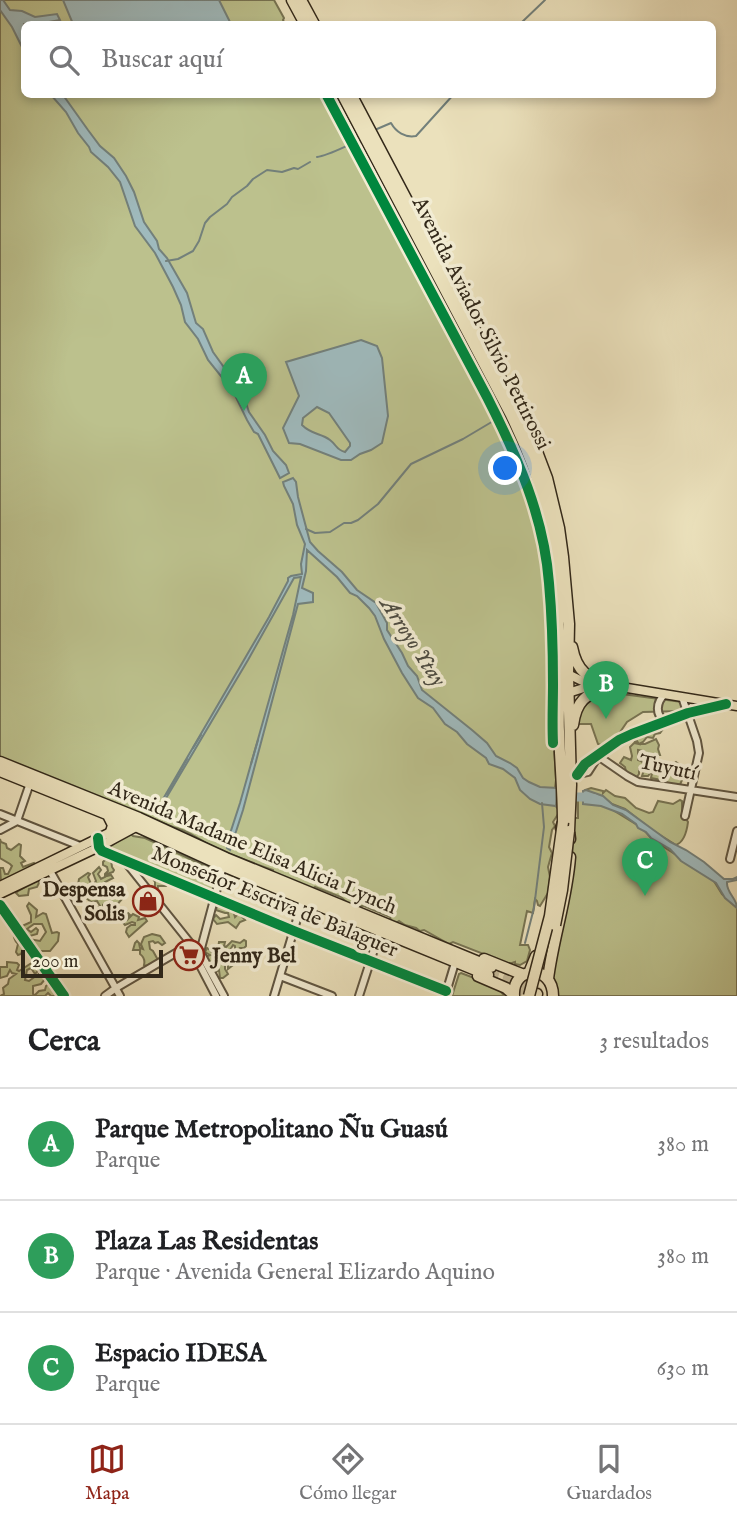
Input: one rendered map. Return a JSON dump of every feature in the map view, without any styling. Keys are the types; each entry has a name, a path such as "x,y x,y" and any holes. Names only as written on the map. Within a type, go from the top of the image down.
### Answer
{"highway":[{"path":"292,0 303,21"},
{"path":"301,0 312,21"},
{"name":"Avenida Aviador Silvio Pettirossi","path":"344,98 528,453 548,513 555,559 565,742 570,780 563,880 557,918 536,996"},
{"name":"Avenida Aviador Silvio Pettirossi","path":"353,98 519,411 549,487 559,528 569,624 565,742"},
{"path":"558,596 562,662 568,674"},
{"path":"569,624 573,650 580,669 593,679 613,687"},
{"path":"565,742 579,705 592,693 613,687"},
{"name":"Avenida Madame Elisa Alicia Lynch","path":"0,762 139,818 381,927 489,971"},
{"name":"Avenida Madame Elisa Alicia Lynch","path":"0,771 303,899 381,927"},
{"path":"107,814 113,825 111,832"},
{"path":"548,979 538,973 527,974 510,969 392,923 381,927 386,937 500,985 514,995 517,981 527,974 536,958 559,832 566,819"},
{"path":"554,995 548,979 569,878 571,843 566,819"},
{"name":"Avenida Aviador Silvio Pettirossi","path":"529,996 550,916 566,819"},
{"path":"133,825 138,821 164,834 174,834"},
{"path":"510,969 529,967 536,958"}],"main road":[{"path":"568,674 590,685 737,706"},
{"path":"568,693 590,685"},
{"path":"0,886 48,867 80,846 98,842 111,832 133,825"},
{"path":"0,894 133,825"}],"street":[{"path":"665,694 658,707 660,717 665,722"},
{"path":"682,697 699,753 685,816"},
{"path":"570,780 588,772 598,756 619,740 688,713 726,704"},
{"name":"Tuyutí","path":"598,756 638,782 737,797"},
{"path":"0,830 18,821 30,783"},
{"path":"0,814 80,846"},
{"path":"730,859 737,831"},
{"name":"Monseñor Escriva de Balaguer","path":"98,842 102,851 446,994"},
{"path":"123,859 191,944 224,996"},
{"path":"216,996 198,954 223,866"},
{"path":"48,867 120,996"},
{"path":"274,996 303,899"},
{"path":"0,905 64,996"},
{"path":"359,996 381,927"},
{"path":"105,996 191,944"},
{"path":"446,994 454,966"},
{"path":"280,976 332,996"}],"green space":[{"path":"0,0 274,0 284,21 21,21 21,98 326,98 347,138 360,137 360,146 353,148 385,209 388,204 392,204 398,213 395,221 386,212 397,233 399,224 406,231 407,237 399,235 406,248 416,249 421,258 422,267 417,270 430,293 435,289 441,291 436,307 484,394 482,400 488,404 491,418 517,473 530,510 541,522 535,526 541,549 548,547 551,552 549,567 543,570 545,590 548,592 547,635 550,638 550,685 553,690 551,694 556,780 553,803 560,811 553,822 555,826 549,847 552,853 548,867 548,893 540,906 535,899 533,913 527,911 520,945 528,945 530,950 527,961 520,965 515,962 509,964 453,942 449,944 424,930 420,931 399,921 391,921 390,917 364,906 351,906 341,897 315,887 311,890 300,888 296,881 274,876 273,870 209,845 184,831 0,757"},
{"path":"622,694 682,702 683,711 643,712 627,722 616,738 604,746 598,744 591,724 577,724 583,708 593,700"},
{"path":"661,726 663,729 660,733 653,738 647,737 639,744 635,742 636,735 654,731"},
{"path":"656,739 660,755 643,759 645,753 638,750 638,760 650,768 651,772 648,776 642,776 644,770 639,769 635,779 627,776 625,767 620,763 624,757 631,760 630,747 634,743"},
{"path":"676,762 681,766 682,780 679,787 651,778 654,763 671,766"},
{"path":"591,788 603,793 606,790 625,798 636,808 649,813 653,812 658,801 673,804 682,801 682,812 688,822 683,839 676,845 603,797 605,805 712,878 722,894 737,908 737,996 558,996 552,970 572,870 573,797 576,797 575,818 578,818 578,797 582,797 585,790"},
{"path":"130,833 216,871 219,875 215,891 202,888 203,895 197,894 191,883 169,878 166,886 158,886 157,897 148,890 151,886 155,887 153,879 156,868 105,850"},
{"path":"0,839 11,850 21,845 20,856 25,861 21,863 23,867 34,863 36,865 33,881 38,880 39,883 37,887 29,889 28,895 19,896 16,893 29,884 1,882 0,868 8,874 12,866 0,858"},
{"path":"106,859 111,860 114,870 107,874 113,878 105,882 105,890 113,888 113,897 118,895 122,899 115,907 103,905 100,913 97,911 100,906 97,901 91,902 85,897 78,902 85,887 77,890 79,879 88,873 92,886 90,893 98,895 93,890 96,881 93,873 99,867 101,870 98,874 101,879 105,877 108,871 103,862"},
{"path":"29,903 37,910 36,917 46,914 52,933 59,933 58,941 50,951 38,951 33,956 27,940 40,941 46,932 42,924 34,924 27,929 31,932 36,928 37,934 26,937 19,934 18,938 23,939 25,944 18,955 14,932 31,922 27,906"},
{"path":"220,904 233,910 235,917 239,913 245,920 236,928 228,922 217,924 213,919 216,915 220,919 229,917 228,913 216,910"},
{"path":"128,913 128,919 133,914 139,917 138,920 145,918 147,921 129,937 127,928 135,923 125,925 119,918"},
{"path":"152,934 160,936 165,943 162,945 149,942 150,949 158,960 150,967 144,965 140,950 133,950 137,941 143,949 141,944 144,937"},
{"path":"244,940 246,946 240,948 242,953 235,954 233,945 230,950 234,951 231,956 233,965 228,969 228,964 225,964 228,974 220,978 219,970 215,973 205,959 210,955 205,952 207,948 225,961 230,951 221,954 218,949 219,942 225,942 226,947 232,941 240,943"},
{"path":"7,962 17,963 19,971 33,962 39,970 35,974 31,968 27,970 25,980 29,981 40,973 45,974 46,978 41,984 33,986 33,994 45,990 49,984 58,996 48,993 45,996 0,996 4,994 3,988 9,979 16,974 10,970 7,976 0,978 0,967 7,967"},
{"path":"461,973 498,987 504,996 452,996"}],"water":[{"path":"0,0 3,0 10,10 22,11 35,17 57,14 60,20 21,21 21,45 0,10"},
{"path":"63,0 219,0 230,21 72,21"},
{"path":"54,98 65,98 126,176 144,222 187,293 196,323 203,329 213,352 233,380 235,389 289,473 280,478 233,391 208,360 198,339 185,322 173,287 155,253 135,226 120,182 91,152 66,112"},
{"path":"361,340 377,346 382,358 388,416 382,443 351,460 341,460 300,444 289,443 283,428 299,396 286,362","holes":["317,407 329,413 350,443 345,452 327,438 302,425 303,418"]},
{"path":"293,478 310,542 357,590 376,603 387,623 387,630 417,676 422,690 487,743 496,756 517,768 523,778 540,787 557,788 556,806 540,804 530,799 520,790 515,778 503,769 489,764 486,758 445,724 433,708 418,698 369,608 307,550 302,588 313,593 313,602 298,604 230,850 227,843 293,615 301,577 294,578 248,660 165,800 163,799 269,617 288,578 302,574 305,544 283,482"},
{"path":"583,791 603,796 613,805 626,810 670,842 704,862 724,879 737,877 737,880 727,882 737,908 725,898 716,883 681,861 670,849 651,838 622,814 601,806 583,804"}],"waterway":[{"path":"523,21 545,0"},
{"path":"377,129 391,123 401,134 416,136 450,98"},
{"path":"317,157 351,144"},
{"path":"166,261 178,259 193,251 205,223 253,179 267,170 282,172 298,169 310,162"},
{"path":"306,529 315,533 330,532 344,523 358,520 378,504 411,464 495,420"},
{"path":"193,748 201,735"},
{"path":"251,764 258,740"},
{"path":"167,794 187,759"},
{"name":"Arroyo Ytay","path":"563,797 595,799"},
{"path":"525,943 534,908 544,827 542,803"},
{"path":"235,835 235,844"}],"tunnel":[{"path":"491,967 524,982 543,996"},
{"path":"488,975 531,996"}],"cycle path":[{"path":"328,98 487,397 527,487 541,534 549,583 553,646 553,743"},
{"path":"577,775 585,764 619,740 688,713 726,704"},
{"path":"98,838 102,851 446,991"},
{"path":"0,905 64,996"}],"place":[{"name":"Parque Metropolitano Ñu Guasú","path":"244,411"},
{"name":"Plaza Las Residentas","path":"606,719"},
{"name":"Espacio IDESA","path":"645,896"},
{"name":"Despensa Solis","path":"148,901"},
{"name":"Jenny Bel","path":"189,955"}]}
